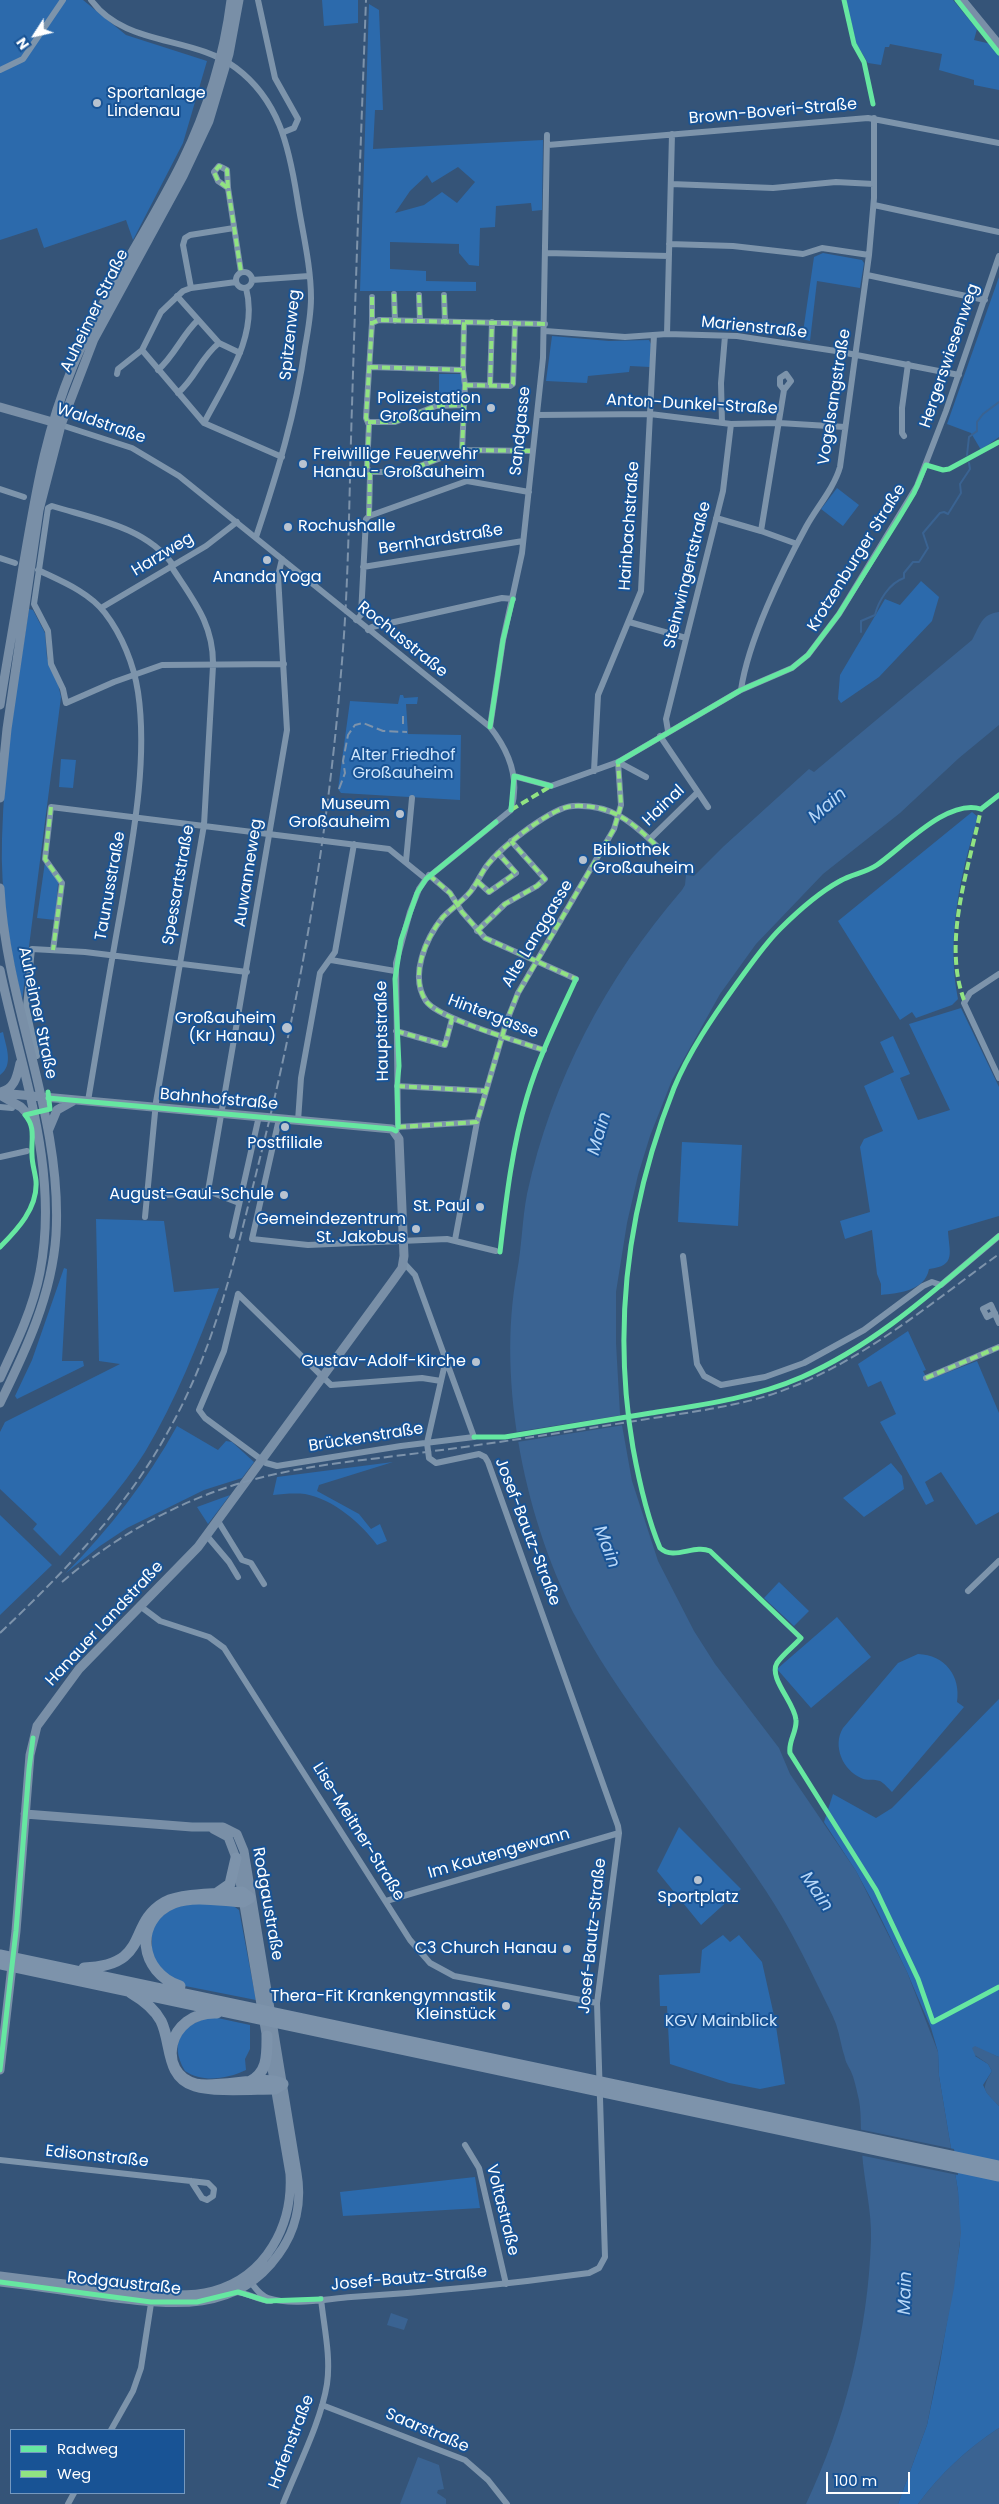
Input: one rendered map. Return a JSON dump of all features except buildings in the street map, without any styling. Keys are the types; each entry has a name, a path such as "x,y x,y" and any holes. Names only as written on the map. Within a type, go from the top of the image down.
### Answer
{"highway":[{"path":"211,1895 224,1890 230,1884 236,1858"},
{"path":"0,1964 67,1968 100,1967 114,1963 133,1947 148,1919 162,1904 178,1897 211,1895 245,1897"},
{"path":"237,2009 175,1985 161,1977 148,1957 145,1938 149,1925 156,1916 174,1902 189,1899 245,1897"},
{"path":"0,1954 28,1966 121,1988 237,2009"},
{"path":"67,1968 237,2009 611,2087 999,2176"},
{"path":"121,1988 148,2004 157,2014 165,2031 173,2067 188,2083 205,2088 277,2084"},
{"path":"237,2009 213,2012 188,2019 175,2032 172,2053 179,2072 195,2084 277,2084"},
{"path":"248,2083 260,2075 265,2066 267,2036"},
{"path":"770,2122 999,2166"}],"main road":[{"name":"Auheimer Straße","path":"0,705 34,497 51,422 87,336 171,183 200,120 222,51 231,0"},
{"name":"Auheimer Straße","path":"0,798 7,729 39,510 61,425 98,332 183,176 209,121 229,54 239,0"},
{"path":"962,0 999,45"},
{"name":"Waldstraße","path":"0,408 61,425"},
{"name":"Auheimer Straße","path":"0,888 11,968 48,1132 53,1161 56,1200 56,1236 52,1263 37,1320 0,1403"},
{"name":"Auheimer Straße","path":"0,970 38,1131 46,1186 43,1256 35,1292 22,1330 0,1378"},
{"path":"0,1093 9,1089 15,1082 20,1060"},
{"path":"0,1093 24,1110 38,1131"},
{"name":"Bahnhofstraße","path":"0,1093 397,1129"},
{"path":"48,1132 57,1110 78,1100"},
{"name":"Hauptstraße","path":"397,1129 403,1240"},
{"path":"403,1240 403,1262"},
{"name":"Hanauer Landstraße","path":"0,2070 16,1931 33,1738 43,1716 79,1669 184,1563 207,1536 396,1276 403,1262"},
{"name":"Rodgaustraße","path":"0,2282 197,2302 234,2292 267,2270 283,2249 292,2231 298,2208 299,2184 267,2036 245,1897 244,1851 239,1837 228,1828 25,1814"},
{"name":"Rodgaustraße","path":"201,1827 226,1834 232,1842 245,1897 277,2084"},
{"name":"Rodgaustraße","path":"0,2276 152,2298 204,2293 222,2288 247,2285"}],"street":[{"path":"0,70 23,59 63,0"},
{"name":"Spitzenweg","path":"91,0 104,14 125,28 156,39 204,50 240,70 265,98 284,132 292,168 309,276 311,310 304,362 294,413 256,537"},
{"path":"258,0 275,78 298,119 294,128 284,132"},
{"name":"Brown-Boveri-Straße","path":"548,144 874,118 999,143"},
{"name":"Vogelsangstraße","path":"741,690 752,644 797,544 837,475 870,255 874,205 874,118"},
{"path":"667,334 672,134"},
{"name":"Sandgasse","path":"490,727 503,640 523,541 545,331 547,135"},
{"path":"671,184 780,188 836,182 874,184"},
{"path":"228,188 241,272"},
{"path":"874,205 999,232"},
{"path":"192,288 183,245 184,238 190,235 234,228"},
{"path":"669,244 733,246 803,254 822,248 870,255"},
{"path":"546,253 669,256"},
{"name":"Hergerswiesenweg","path":"926,465 959,376 999,256"},
{"path":"241,272 248,273 252,280"},
{"path":"241,272 237,275 236,282 239,287 246,288"},
{"path":"867,275 985,300"},
{"path":"204,423 240,353 250,313 246,288 252,280 309,276"},
{"path":"117,374 118,369 142,350 162,312 177,296 192,288 236,282"},
{"path":"394,294 395,321"},
{"path":"420,295 420,321"},
{"path":"177,296 219,343 240,353"},
{"path":"444,296 445,322"},
{"path":"356,620 360,615 366,519 368,516 370,472 367,467 368,422 366,418 372,297"},
{"path":"158,370 170,359 184,334 198,320"},
{"path":"372,323 376,321 420,321 545,324"},
{"path":"462,450 463,405 466,385 463,370 464,322"},
{"path":"490,385 492,322"},
{"path":"466,385 510,386 514,381 515,323"},
{"name":"Marienstraße","path":"545,331 625,337 667,334 725,336 855,354 959,376"},
{"name":"Hainbachstraße","path":"594,771 598,696 642,590 654,335"},
{"path":"722,423 721,382 725,336"},
{"path":"178,393 191,382 205,355 219,343"},
{"path":"142,350 204,423 282,457"},
{"path":"904,436 902,433 902,414 908,364"},
{"path":"370,367 463,370"},
{"path":"761,530 784,390"},
{"path":"368,422 395,422 436,406 463,405"},
{"name":"Anton-Dunkel-Straße","path":"537,414 650,414 731,424 779,423 845,427"},
{"name":"Steinwingertstraße","path":"668,731 666,719 726,472 731,424"},
{"name":"Waldstraße","path":"61,425 120,443 143,453 179,476 256,537"},
{"path":"370,472 404,472 462,450 533,451"},
{"name":"Krotzenburger Straße","path":"514,776 552,786 618,762 741,690 792,668 811,652 839,614 914,493 926,465"},
{"path":"368,516 466,481 529,492"},
{"path":"0,489 24,497"},
{"name":"Spessartstraße","path":"38,570 49,507 133,532 155,546 172,566 207,624 212,648 213,666 204,825 155,1107 145,1217"},
{"path":"716,518 761,530 797,544"},
{"name":"Harzweg","path":"101,608 212,542 237,522"},
{"name":"Rochusstraße","path":"256,537 368,630 490,727 503,747 514,776"},
{"name":"Bernhardstraße","path":"363,567 523,541"},
{"path":"0,558 14,563"},
{"name":"Auwanneweg","path":"208,1191 287,730 278,576 282,558"},
{"path":"101,608 72,587 38,570 34,604 48,631 50,661 64,689 66,703 135,674 166,664 213,666 284,664"},
{"path":"368,630 372,626 502,598 513,598"},
{"name":"Taunusstraße","path":"88,1101 136,817 141,725 135,674 117,633 101,608"},
{"path":"629,622 686,638"},
{"name":"Hainal","path":"660,736 708,807"},
{"path":"618,762 646,777"},
{"name":"Alte Langgasse","path":"455,1240 477,1122 502,1035 517,995 614,829 619,814 621,796 618,762"},
{"name":"Hauptstraße","path":"397,1129 399,1066 396,1031 395,971 401,940 410,912 419,889 428,876 511,810 514,776"},
{"name":"Hainal","path":"650,839 698,792"},
{"path":"406,861 412,798"},
{"name":"Hintergasse","path":"544,1050 452,1018 432,1008 425,1000 421,990 420,971 424,950 434,930 478,882 484,869 511,841 555,813 570,806 619,814"},
{"path":"53,950 62,883 45,859 51,807 389,849 450,894 477,930 489,940 576,980"},
{"path":"619,814 661,850"},
{"path":"477,930 505,904 537,886 545,879 511,841"},
{"path":"298,1121 301,1078 320,973 332,960 335,952 354,844"},
{"path":"478,882 489,892 516,873 498,853"},
{"path":"37,1056 26,1002 32,949 112,955 247,972"},
{"path":"332,960 395,971"},
{"path":"999,974 970,993 964,1000 976,1034 999,1078"},
{"path":"396,1031 445,1045 452,1018"},
{"path":"397,1086 486,1092"},
{"path":"0,1107 12,1108"},
{"path":"232,1236 259,1116"},
{"path":"279,1118 252,1239 308,1245 403,1240 455,1240 496,1251"},
{"path":"397,1129 477,1122"},
{"path":"0,1157 27,1151"},
{"path":"146,1197 208,1191 239,1203"},
{"path":"683,1256 697,1364 708,1380 724,1386 765,1377 821,1355 884,1317 923,1286 932,1282 941,1285 999,1236"},
{"path":"403,1262 415,1275 446,1359 427,1443"},
{"path":"263,1461 205,1418 199,1410 224,1351 238,1294 328,1384 337,1386 422,1378 441,1381"},
{"path":"995,1313 999,1323"},
{"path":"926,1378 999,1347"},
{"name":"Brückenstraße","path":"263,1461 278,1466 474,1437 446,1359"},
{"name":"Josef-Bautz-Straße","path":"247,2285 263,2296 280,2301 451,2291 589,2273 600,2268 605,2258 597,2003 619,1833 602,1776 488,1462 479,1454 434,1463 429,1458 427,1443"},
{"path":"218,1521 242,1560 251,1563 264,1584"},
{"path":"207,1536 229,1562 238,1577"},
{"path":"968,1591 999,1561"},
{"name":"Lise-Meitner-Straße","path":"140,1606 160,1621 209,1637 224,1648 417,1950 430,1963 445,1972 597,2003"},
{"name":"Im Kautengewann","path":"386,1901 619,1833"},
{"name":"Voltastraße","path":"464,2145 479,2168 506,2284"},
{"name":"Edisonstraße","path":"0,2160 191,2181"},
{"path":"247,2285 259,2300 280,2301"},
{"path":"111,2429 138,2378 144,2356 152,2298"},
{"name":"Hafenstraße","path":"283,2504 322,2405 328,2370 321,2299"},
{"name":"Saarstraße","path":"322,2405 465,2460 488,2480 506,2504"}],"green space":[{"name":"Sportanlage Lindenau","path":"0,0 83,0 126,35 207,61 183,143 133,240 126,220 44,248 37,228 0,240"},
{"path":"322,0 358,0 358,23 324,26"},
{"path":"846,0 953,0 977,29 974,40 991,44 999,55 999,90 974,85 974,80 939,70 942,54 890,44 889,47 885,47 881,65 868,63 856,43"},
{"path":"369,4 379,10 383,110 375,110 373,149 543,140 542,210 532,211 531,203 496,206 495,227 480,228 479,266 469,265 459,253 459,244 390,242 390,269 426,271 426,281 476,282 476,291 360,291","holes":["458,167 475,182 457,203 442,192 424,205 395,213 410,191 427,175 432,183"]},
{"path":"823,253 862,260 864,263 860,288 817,281 810,341 802,339 814,257"},
{"path":"999,277 999,437 981,450 971,433 947,424"},
{"path":"552,336 609,341 649,340 651,344 650,367 630,366 629,372 588,376 587,383 546,381"},
{"path":"439,374 462,374 462,401 439,401"},
{"path":"837,488 859,505 843,526 821,509"},
{"path":"921,581 939,597 932,621 879,677 841,703 838,699 840,675 885,599 900,605"},
{"path":"29,609 33,610 45,633 47,658 58,684 61,697 22,1001 4,900 2,839 8,752"},
{"name":"Alter Friedhof Großauheim","path":"400,695 403,695 404,698 418,697 417,704 406,704 408,734 461,735 460,800 341,793 338,789 350,701 398,704"},
{"path":"61,759 76,760 73,788 59,787"},
{"path":"972,812 978,817 961,884 954,930 955,976 958,999 952,1005 916,1018 912,1012 900,1020 838,921"},
{"path":"45,862 60,884 58,884 55,920 37,918"},
{"path":"961,1008 999,1087 999,1216 948,1231 950,1251 948,1261 944,1265 929,1269 927,1276 922,1282 910,1290 881,1295 881,1284 877,1274 872,1230 845,1239 840,1221 870,1212 860,1147 864,1139 883,1131 864,1086 894,1072 880,1042 893,1036 910,1074 900,1078 918,1120 950,1110 909,1024"},
{"path":"3,1032 8,1061 7,1066 0,1075 0,1033"},
{"path":"682,1142 742,1145 738,1226 678,1222"},
{"path":"96,1219 164,1221 174,1292 219,1288 177,1392 145,1452 94,1519 60,1556 33,1529 37,1524 0,1489 0,1432 5,1422 120,1364 99,1361"},
{"path":"64,1268 67,1269 62,1361 83,1361 84,1366 17,1399 15,1396 32,1360"},
{"path":"908,1331 926,1370 923,1371 928,1380 977,1361 999,1413 999,1512 976,1525 941,1472 925,1482 934,1501 926,1505 880,1422 896,1414 881,1381 868,1387 858,1364"},
{"path":"177,1426 218,1450 226,1441 232,1442 254,1462 242,1478 204,1490 127,1528 100,1546 66,1573 98,1539 127,1503 153,1466"},
{"path":"393,1462 319,1485 317,1491 359,1514 371,1529 380,1524 387,1541 377,1545 363,1528 346,1513 326,1501 305,1494 273,1495 277,1477"},
{"path":"891,1463 902,1476 904,1489 864,1517 843,1498"},
{"path":"230,1495 208,1524 197,1507"},
{"path":"0,1515 52,1565 0,1615"},
{"path":"779,1582 809,1611 794,1626 764,1598"},
{"path":"837,1617 871,1657 811,1708 777,1669"},
{"path":"918,1654 936,1658 949,1669 954,1676 956,1684 957,1702 964,1707 892,1792 880,1781 863,1779 849,1769 844,1763 839,1750 840,1735 843,1728 898,1663"},
{"path":"999,1699 999,2057 981,2050 975,2056 988,2064 992,2071 983,2085 987,2093 999,2106 999,2428 955,2463 935,2482 918,2504 898,2504 927,2425 940,2363 960,2243 958,2191 939,2076 938,2052 931,2028 877,1910 856,1871 824,1822 833,1794 876,1818 892,1808"},
{"name":"Sportplatz","path":"679,1827 741,1889 701,1925 657,1871"},
{"path":"182,1902 232,1905 239,1910 256,2000 175,1984 152,1963 152,1923"},
{"name":"KGV Mainblick","path":"723,1935 730,1942 739,1935 762,1962 775,2020 785,2084 760,2089 729,2083 670,2064 667,2006 660,2006 659,1975 700,1973 702,1950"},
{"path":"213,2017 250,2025 250,2049 245,2059 246,2070 231,2076 215,2078 199,2077 185,2071 178,2051 181,2035 193,2024"},
{"path":"475,2177 480,2208 343,2216 340,2192"}],"water":[{"name":"Main","path":"999,612 999,725 959,758 900,813 823,874 756,944 720,994 672,1080 650,1136 638,1175 627,1223 616,1292 616,1343 620,1414 632,1481 658,1561 694,1631 715,1664 779,1748 790,1774 856,1871 907,1972 938,2052 939,2076 958,2191 961,2233 954,2288 927,2425 898,2504 806,2504 820,2473 843,2408 852,2375 865,2308 871,2229 861,2146 860,2106 856,2087 833,2016 802,1953 781,1916 743,1857 622,1693 579,1623 560,1584 544,1542 520,1452 513,1406 510,1360 511,1315 527,1194 551,1111 585,1032 606,995 629,959 682,890 685,885 686,875 694,876 724,846 809,769 814,772 972,640 979,626 988,615"},
{"path":"975,2046 999,2057 999,2106 985,2090 992,2071 988,2064 975,2055 972,2048"},
{"path":"391,2313 408,2319 404,2330 387,2325"},
{"path":"999,2428 999,2504 918,2504 955,2462"},
{"path":"418,2457 439,2465 444,2489 438,2490 437,2493 446,2499 446,2504 400,2504"}],"pier":[{"path":"623,1415 624,1425 517,1442 515,1432"},
{"path":"858,2129 954,2149 958,2175 859,2155"}],"waterway":[{"path":"967,455 969,437 977,431 977,422 983,414 999,402"},
{"path":"861,632 861,621 875,615 879,604 889,588 904,578 904,573 913,562 919,562 928,548 923,533 940,513 948,514 961,493 960,484 970,469 969,463"}],"railway":[{"path":"0,1633 71,1562 114,1512 153,1457 187,1395 214,1327 225,1292 276,1091 301,973 321,854 329,794 344,640 366,0"},
{"path":"403,716 403,724"},
{"path":"339,789 345,773 343,761 348,735 355,725 363,723 383,731 407,732"},
{"path":"62,1582 107,1547 156,1518 209,1494 263,1477 327,1465 486,1444 690,1412 770,1395 802,1383 861,1352 890,1334 999,1254"}],"marked path":[{"path":"228,188 227,170 219,166 214,172 218,181 228,188 241,272"},
{"path":"394,294 395,321"},
{"path":"419,295 420,321"},
{"path":"444,295 445,322"},
{"path":"372,297 372,323"},
{"path":"369,516 370,475 367,467 369,425 366,418 372,323 379,320 545,324"},
{"path":"462,450 465,385 463,370 464,322"},
{"path":"490,385 492,322"},
{"path":"465,385 510,386 513,384 515,323"},
{"path":"370,367 463,370"},
{"path":"368,422 395,422 436,406 463,405"},
{"path":"370,472 404,472 462,450 533,451"},
{"path":"398,1127 477,1122 506,1023 517,995 614,829 621,805 618,762"},
{"path":"511,810 551,786"},
{"path":"544,1050 462,1022 433,1008 426,1001 421,991 419,969 431,935 443,917 471,891 487,866 496,856 528,829 564,808 587,806 612,812 632,824 661,850"},
{"path":"51,807 45,859 62,883 53,950"},
{"path":"964,1000 958,977 956,954 957,929 960,904 981,809"},
{"path":"477,931 505,904 537,886 545,879 511,841"},
{"path":"478,882 489,892 516,873 498,853"},
{"path":"429,875 450,893 462,912 485,938 576,979 574,982"},
{"path":"396,1031 445,1045 452,1019"},
{"path":"397,1086 486,1091"},
{"path":"926,1378 999,1347"}],"cycle path":[{"path":"844,0 854,44 864,62 873,104"},
{"path":"957,0 999,53"},
{"path":"618,762 741,690 792,668 808,655 839,614 899,518 914,493 926,465 943,470 949,469 999,442"},
{"path":"490,727 503,640 513,599"},
{"path":"511,810 514,776 551,786"},
{"path":"999,795 981,809 968,808 940,817 877,865 840,881 816,897 793,916 768,942 718,1010 694,1048 674,1088 645,1176 635,1220 628,1265 624,1356 633,1448 644,1499 660,1548 671,1553 697,1549 710,1551 801,1638 779,1660 775,1669 779,1683 795,1713 795,1729 790,1744 790,1753 876,1890 918,1979 933,2022 999,1987"},
{"path":"398,1127 397,1086 399,1066 395,979 401,940 417,893 426,879 496,822"},
{"path":"500,1252 513,1154 527,1097 543,1052 576,979"},
{"path":"0,1247 25,1218 34,1200 36,1181 32,1158 32,1129 25,1115 50,1109 48,1092"},
{"path":"48,1098 392,1129 396,1131"},
{"path":"474,1437 505,1437 689,1407 747,1396 784,1384 829,1364 881,1332 929,1295 999,1236"},
{"path":"0,2070 16,1931 33,1738"},
{"path":"0,2282 151,2302 197,2302 238,2292 267,2301 321,2299"}],"place":[{"name":"Sportanlage Lindenau","path":"97,103"},
{"name":"Polizeistation Großauheim","path":"491,408"},
{"name":"Freiwillige Feuerwehr Hanau - Großauheim","path":"303,464"},
{"name":"Rochushalle","path":"288,527"},
{"name":"Ananda Yoga","path":"267,560"},
{"name":"Museum Großauheim","path":"400,814"},
{"name":"Bibliothek Großauheim","path":"583,860"},
{"name":"Großauheim (Kr Hanau)","path":"287,1028"},
{"name":"Postfiliale","path":"285,1127"},
{"name":"August-Gaul-Schule","path":"284,1195"},
{"name":"St. Paul","path":"480,1207"},
{"name":"Gemeindezentrum St. Jakobus","path":"416,1229"},
{"name":"Gustav-Adolf-Kirche","path":"476,1362"},
{"name":"Sportplatz","path":"698,1880"},
{"name":"C3 Church Hanau","path":"567,1949"},
{"name":"Thera-Fit Krankengymnastik Kleinstück","path":"506,2006"}]}
